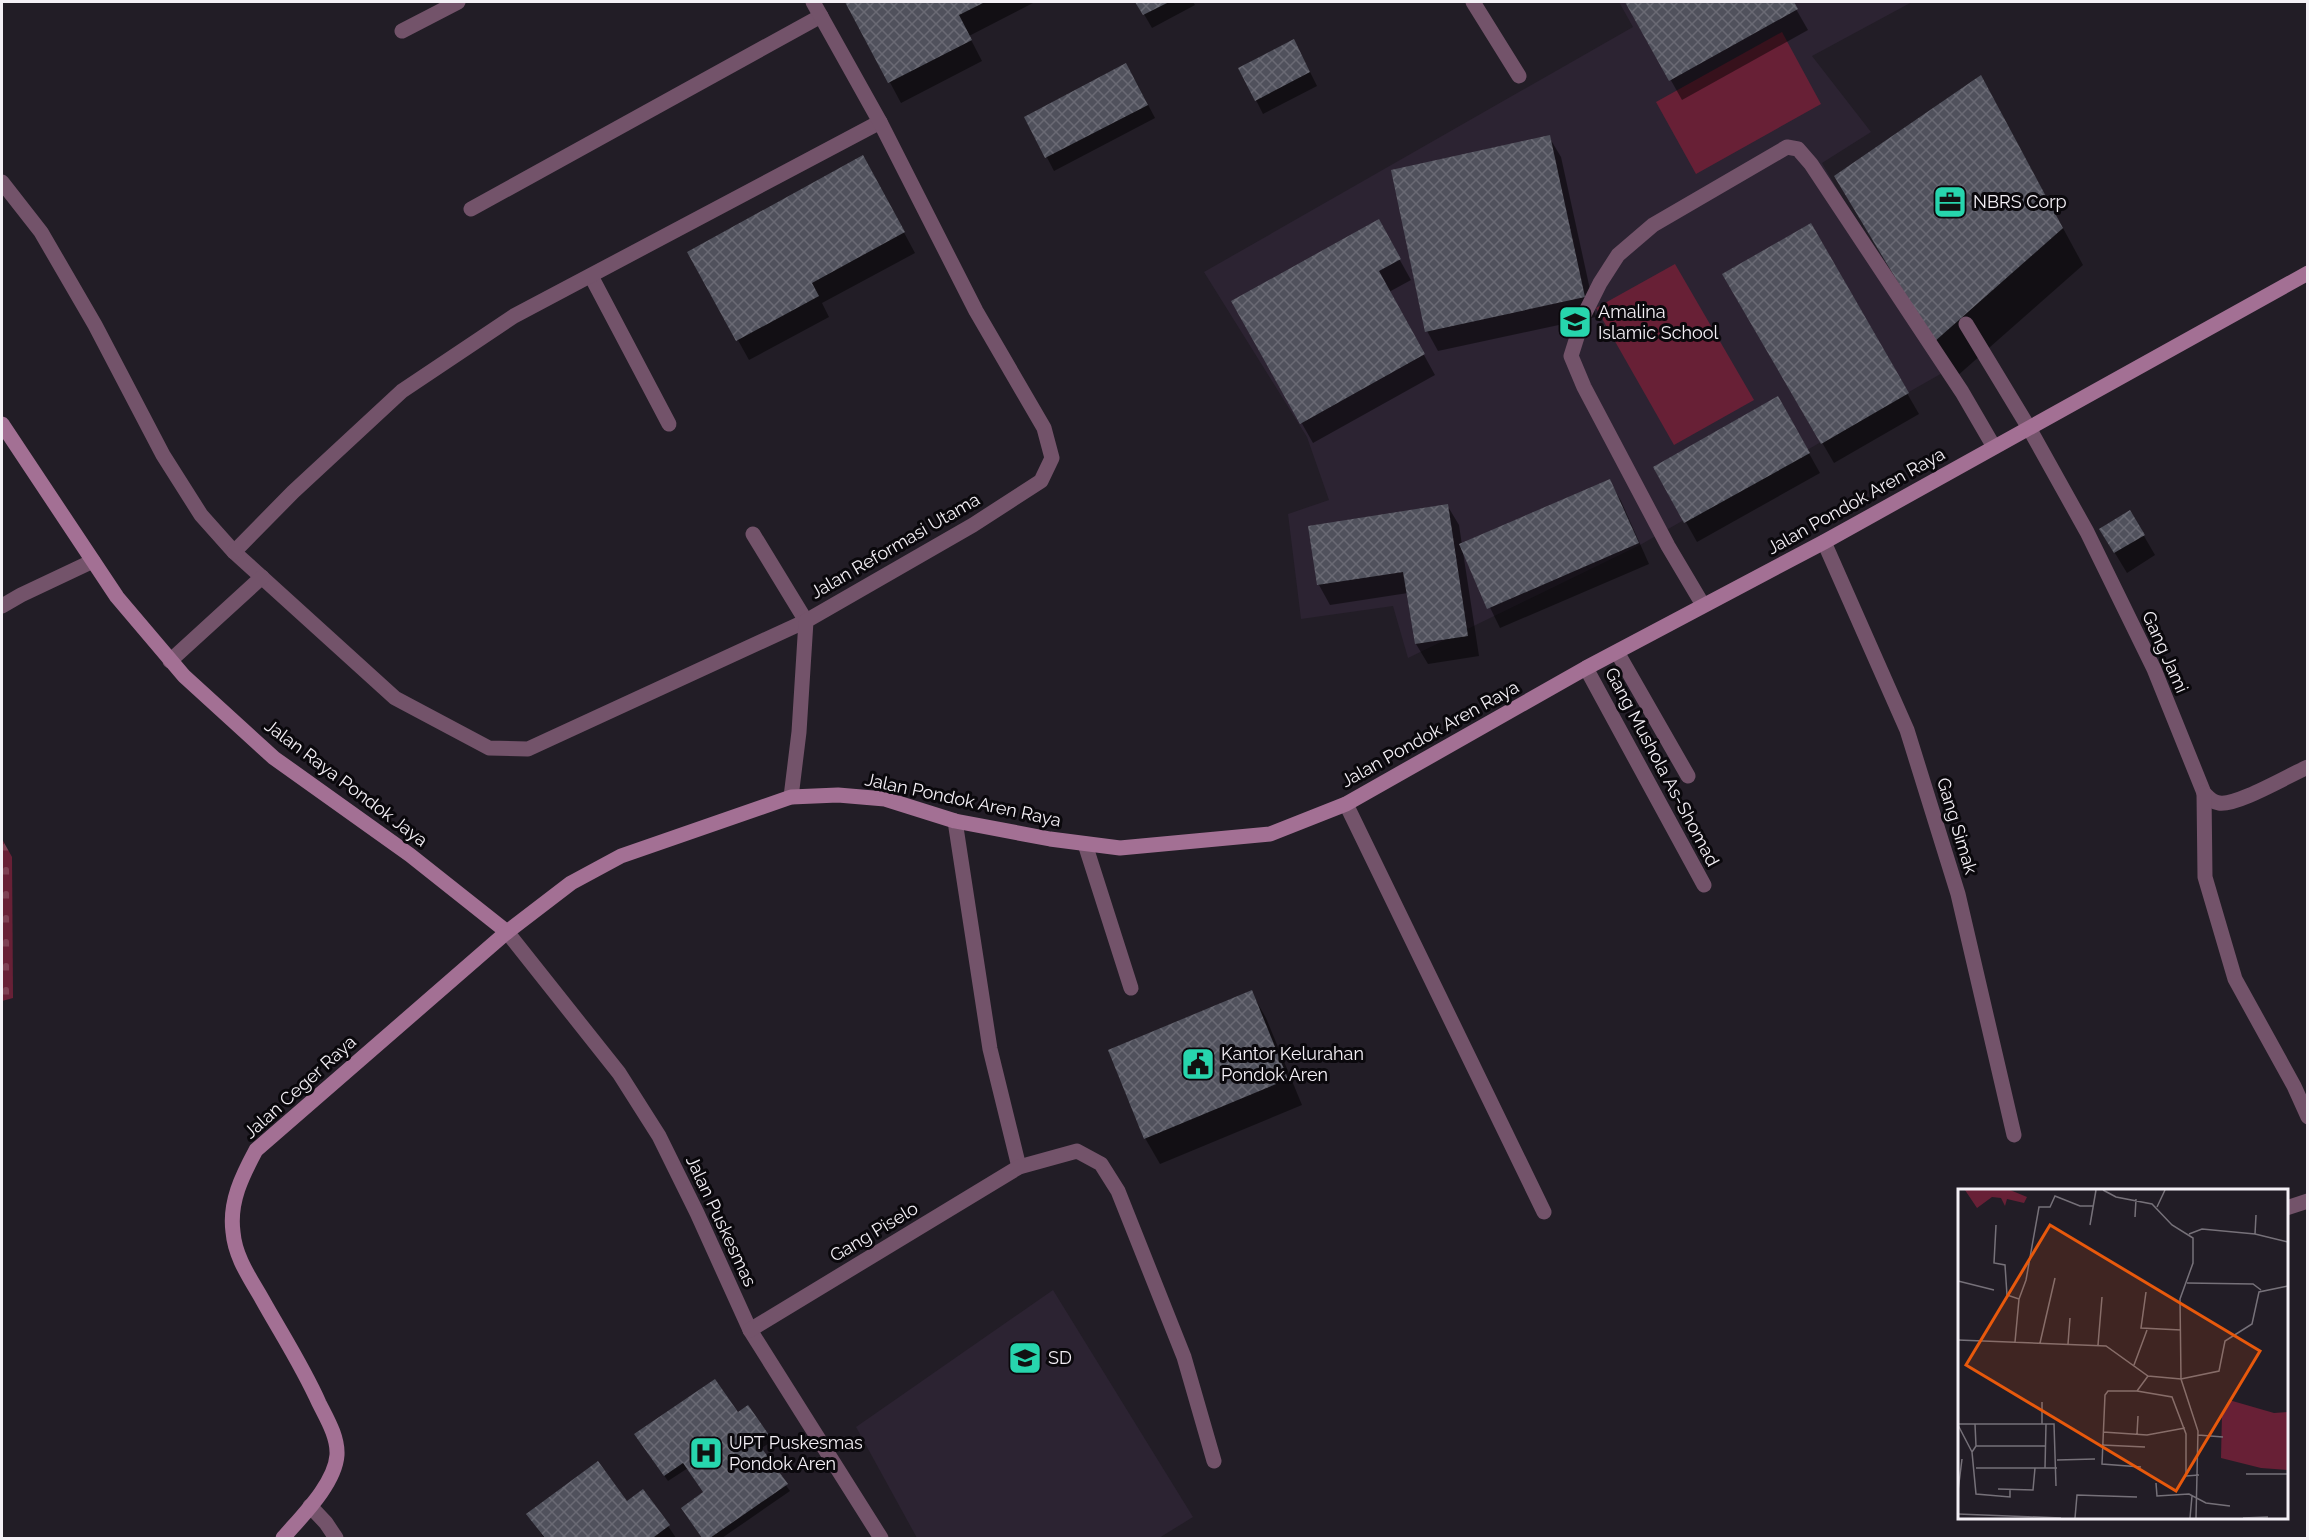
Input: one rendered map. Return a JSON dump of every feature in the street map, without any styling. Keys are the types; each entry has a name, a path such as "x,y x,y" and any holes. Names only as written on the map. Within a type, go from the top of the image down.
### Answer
{"main road":[{"name":"Jalan Pondok Aren Raya","path":"507,932 571,883 621,856 791,797 838,795 885,800 955,820 1085,844 1120,848 1270,834 1346,804 1586,668 1702,604 1824,542 2307,273"},
{"name":"Jalan Raya Pondok Jaya","path":"2,424 117,597 184,676 274,758 410,855 507,932"},
{"name":"Jalan Ceger Raya","path":"283,1539 332,1474 337,1455 335,1437 313,1388 240,1260 233,1232 233,1205 241,1178 256,1150 507,932"}],"street":[{"path":"402,31 458,2"},
{"path":"234,552 293,492 402,391 514,316 880,122 813,2"},
{"path":"1473,2 1519,76"},
{"path":"471,208 821,16"},
{"name":"Jalan Reformasi Utama","path":"791,797 799,732 806,621 983,519 1041,480 1052,458 1044,428 976,311 880,122"},
{"path":"1702,604 1668,546 1584,387 1571,356 1584,315 1618,255 1653,225 1787,147 1798,148 1811,164 1962,392 1994,447"},
{"path":"2,182 41,232 95,325 163,455 201,515 234,552 395,698 489,748 528,749 806,621 753,534"},
{"path":"591,276 669,424"},
{"name":"Gang Jami","path":"1966,324 2029,428 2087,532 2154,669 2204,793"},
{"name":"Gang Simak","path":"1824,542 1907,730 1958,894 2014,1135"},
{"path":"2,606 93,561"},
{"path":"171,661 262,577"},
{"path":"1617,652 1688,776"},
{"name":"Gang Mushola As-Shomad","path":"1586,668 1704,885"},
{"path":"2204,793 2212,802 2222,804 2240,799 2307,767"},
{"path":"2204,793 2205,877 2235,979 2294,1086 2307,1117"},
{"path":"1346,804 1544,1212"},
{"path":"955,820 990,1048 1019,1167"},
{"path":"1085,844 1131,988"},
{"name":"Jalan Puskesmas","path":"507,932 619,1073 659,1136 750,1329 882,1539"},
{"name":"Gang Piselo","path":"750,1329 1019,1167 1077,1151 1101,1164 1118,1191 1184,1357 1214,1461"},
{"path":"2288,1207 2307,1201"},
{"path":"310,1506 326,1523 336,1539"}],"shaded area":[{"name":"Amalina Islamic School","path":"1619,2 1912,2 1812,56 1871,132 1822,163 1944,372 1640,545 1408,658 1393,606 1301,619 1288,514 1329,500 1307,437 1204,272 1633,27"},
{"name":"SD","path":"1053,1290 1193,1517 1159,1538 917,1538 856,1427"}],"green space":[{"path":"1782,32 1821,104 1696,174 1656,102"},
{"path":"1675,264 1754,400 1674,445 1596,308"},
{"path":"2,839 12,857 13,998 2,1001"}],"building":[{"path":"845,2 985,2 959,15 972,40 888,83"},
{"path":"1135,2 1169,2 1143,15"},
{"path":"1625,2 1794,2 1798,9 1669,81"},
{"path":"1294,39 1310,72 1255,101 1238,68"},
{"path":"1126,63 1148,105 1045,158 1024,117"},
{"name":"NBRS Corp","path":"1981,75 2063,228 1934,342 1834,176"},
{"path":"1550,135 1585,297 1425,332 1391,170"},
{"path":"863,155 905,232 812,283 819,296 736,341 687,252"},
{"path":"1379,219 1401,259 1379,271 1425,354 1300,424 1231,301"},
{"path":"1811,223 1909,393 1821,444 1722,274"},
{"path":"1778,396 1810,453 1684,523 1653,467"},
{"path":"1610,479 1639,543 1487,609 1459,544"},
{"path":"1448,504 1468,636 1415,644 1403,572 1317,585 1308,526"},
{"path":"2130,510 2145,535 2114,553 2099,529"},
{"name":"Kantor Kelurahan Pondok Aren","path":"1252,990 1288,1079 1144,1139 1108,1050"},
{"name":"UPT Puskesmas Pondok Aren","path":"715,1379 738,1412 748,1405 769,1435 757,1442 788,1484 710,1538 702,1538 681,1508 703,1492 683,1463 664,1476 634,1434"},
{"path":"598,1461 627,1501 643,1489 670,1525 654,1537 656,1538 545,1538 526,1514"}],"place":[{"name":"NBRS Corp","path":"1950,202"},
{"name":"Amalina Islamic School","path":"1575,322"},
{"name":"Kantor Kelurahan Pondok Aren","path":"1198,1064"},
{"name":"SD","path":"1025,1358"},
{"name":"UPT Puskesmas Pondok Aren","path":"706,1453"}]}
